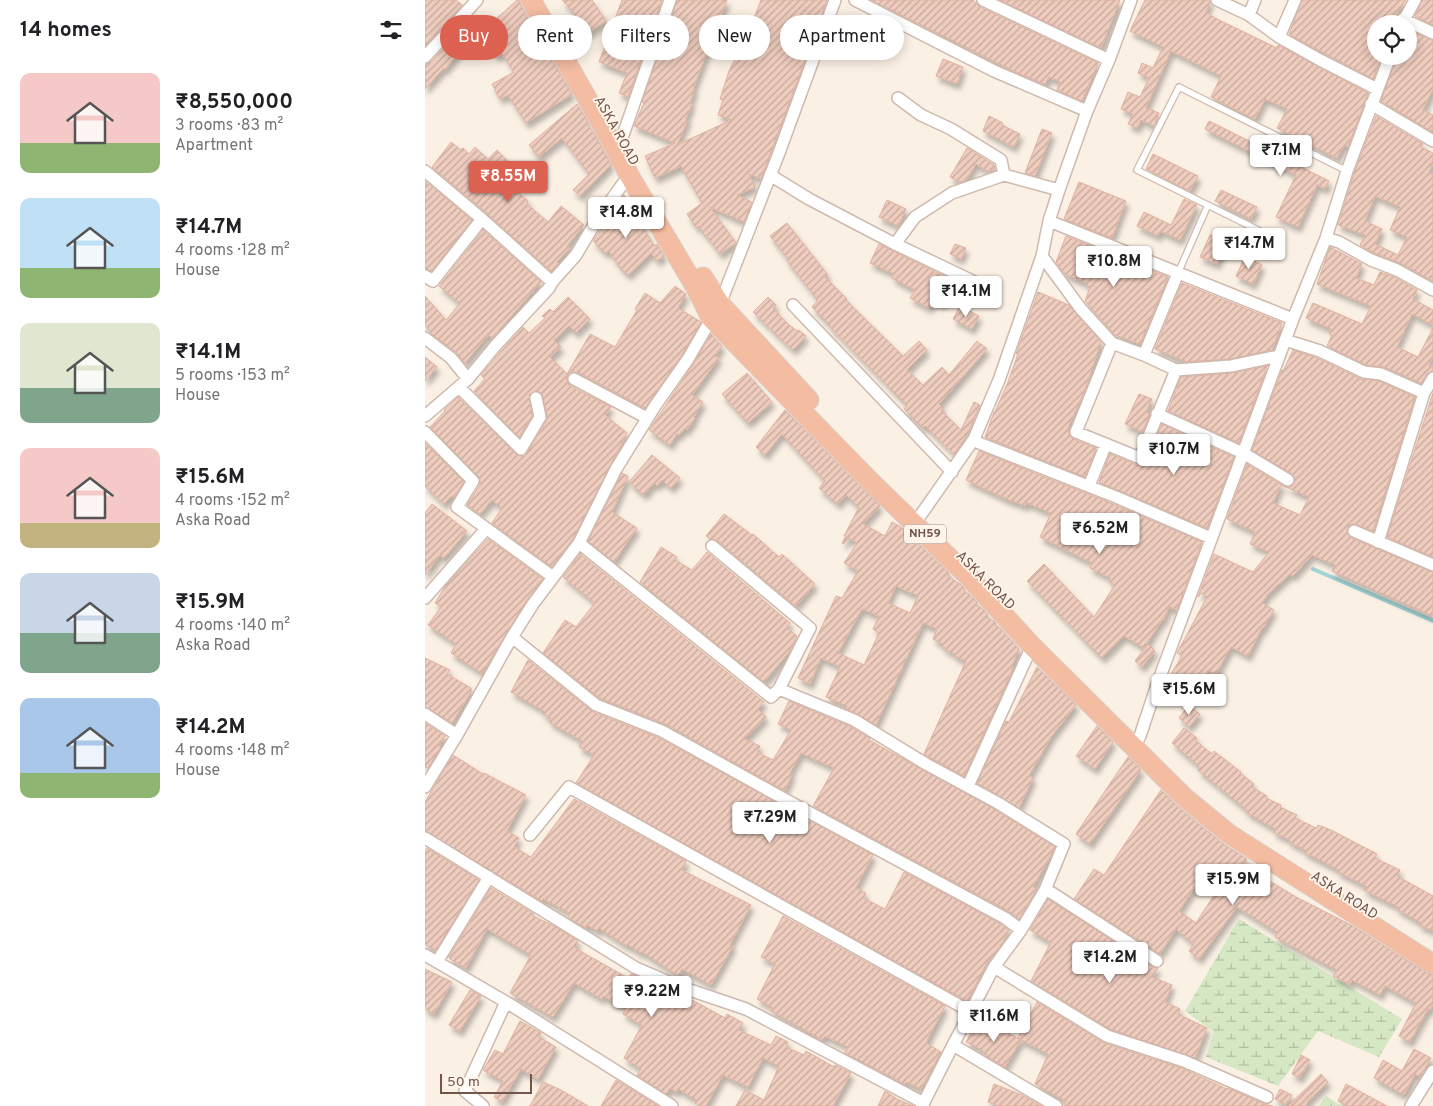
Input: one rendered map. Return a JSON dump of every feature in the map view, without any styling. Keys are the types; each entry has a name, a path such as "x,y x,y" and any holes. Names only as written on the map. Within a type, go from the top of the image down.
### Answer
{"highway":[{"name":"NH59","path":"531,0 629,175 696,288 870,481 968,576 1032,646 1137,742 1185,798 1229,834 1433,964"},
{"name":"ASKA ROAD","path":"541,0 715,311 815,407 1137,742 1217,814 1433,953"}],"street":[{"path":"425,57 477,0"},
{"path":"621,141 670,0"},
{"path":"425,787 457,735 512,637 533,604 579,543 615,469 647,418 688,359 715,311 770,175 835,0"},
{"path":"855,0 994,70 1087,111"},
{"path":"983,0 1109,60"},
{"path":"921,516 974,439 999,380 1042,256 1049,221 1059,190 1087,111 1109,60 1131,0"},
{"path":"1217,0 1249,15 1279,37 1377,89"},
{"path":"1249,15 1255,0"},
{"path":"1279,37 1295,0"},
{"path":"1406,15 1415,0"},
{"path":"1417,26 1433,32"},
{"path":"1137,742 1293,318 1327,238 1347,171 1386,65"},
{"path":"898,98 921,115 951,129 990,152 1001,160 1004,175"},
{"path":"1371,104 1433,141"},
{"path":"425,171 552,282"},
{"path":"425,416 468,379 496,345 549,288 576,255 595,222 629,175"},
{"path":"770,175 809,199 895,244 983,286"},
{"path":"895,244 915,217 952,193 1004,175 1059,190"},
{"path":"425,276 433,281 481,219"},
{"path":"1049,221 1293,318"},
{"path":"1327,238 1339,242 1371,260 1397,270 1433,290"},
{"path":"1042,256 1081,309 1112,344 1144,355 1176,370 1231,366 1279,356"},
{"path":"1144,355 1178,273"},
{"path":"793,304 952,472"},
{"path":"425,338 451,358 468,379"},
{"path":"1285,340 1320,352 1364,372 1381,374 1424,393"},
{"path":"1112,344 1076,432 1140,458 1176,370"},
{"path":"1378,542 1424,393 1433,378"},
{"path":"574,380 647,418"},
{"path":"459,387 521,449 540,417 536,398"},
{"path":"1157,414 1243,453 1288,480"},
{"path":"425,432 473,482 457,508 553,577"},
{"path":"974,439 979,443 1089,486 1211,538"},
{"path":"1089,486 1106,444"},
{"path":"425,598 486,529"},
{"path":"1354,531 1433,565"},
{"path":"579,543 771,698 779,689 810,628 712,546"},
{"path":"512,637 596,705 662,731 777,796 1005,918 1021,930"},
{"path":"968,786 1032,646"},
{"path":"425,838 636,968 678,986 746,1009 923,1104 994,967 1021,930 1045,890 1064,844 998,803 926,764 854,720 779,689"},
{"path":"425,714 457,735"},
{"path":"530,836 569,787 971,1012"},
{"path":"437,962 489,877"},
{"path":"1045,890 1157,961"},
{"path":"425,955 506,1002 672,1106"},
{"path":"994,967 1107,1036 1184,1061 1267,1097"},
{"path":"483,1106 465,1092 506,1002"},
{"path":"953,1045 1056,1106"},
{"path":"1411,1106 1433,1071"}],"lane":[{"path":"1260,231 1137,170 1179,87 1347,171"},
{"path":"1178,273 1208,205"}],"green space":[{"path":"1239,919 1402,1019 1379,1057 1318,1031 1278,1086 1206,1057 1214,1032 1185,1011"},
{"path":"1326,1096 1341,1106 1319,1106"}],"building":[{"path":"425,0 456,0 462,5 453,15 440,15 440,29 425,46"},
{"path":"517,0 520,0 526,15 518,15 518,60 552,60 572,94 526,123 508,95 500,99 492,84 514,72 506,60 508,60 508,15 500,15"},
{"path":"562,0 592,0 602,15 602,24 592,30 592,15 575,14"},
{"path":"622,0 662,0 657,15 616,15"},
{"path":"677,0 727,0 721,15 699,15 699,60 704,60 693,89 695,89 690,103 692,104 686,119 688,120 677,145 731,120 718,115 723,100 720,99 734,60 770,60 770,15 755,15 761,0 827,0 821,15 780,15 780,60 805,60 761,179 749,174 755,187 737,195 752,202 744,222 710,207 736,243 720,254 699,226 697,228 687,214 702,203 681,166 655,178 645,156 675,143 634,126 644,103 642,102 656,60 689,60 689,15 672,15"},
{"path":"871,0 973,0 980,7 1098,63 1082,101 1057,90 1060,82 1049,77 1045,84 1018,73"},
{"path":"1000,0 1120,0 1101,48"},
{"path":"1145,0 1210,0 1206,12 1215,18 1277,48 1278,45 1368,93 1348,147 1344,145 1337,158 1277,128 1287,109 1265,99 1255,119 1211,97 1221,76 1171,51 1146,108 1159,113 1154,126 1141,120 1137,128 1128,124 1133,114 1121,109 1128,92 1140,97 1149,78 1138,73 1142,63 1153,68 1163,47 1130,31"},
{"path":"1302,0 1406,0 1396,15 1367,15 1367,65 1378,65 1373,79 1289,34"},
{"path":"1422,0 1433,0 1433,25 1415,15"},
{"path":"1417,33 1433,40 1433,89 1423,110 1433,115 1431,131 1381,101 1394,65 1417,65"},
{"path":"440,52 440,60 453,60 425,89 425,64 431,62"},
{"path":"602,54 602,60 641,60 628,97 619,93 627,73 599,62"},
{"path":"943,59 963,67 957,84 936,76"},
{"path":"577,104 611,165 580,196 573,190 589,174 562,138 539,157 529,145"},
{"path":"989,116 1020,134 1014,147 983,131"},
{"path":"1376,116 1423,144 1421,147 1433,153 1433,163 1429,173 1433,175 1433,281 1401,263 1374,253 1360,245 1365,235 1338,225 1354,173","holes":["1375,196 1400,207 1390,230 1407,237 1398,255 1375,244 1382,229 1365,221"]},
{"path":"1209,121 1329,181 1325,189 1317,185 1298,227 1276,217 1296,175 1205,129"},
{"path":"1042,129 1052,133 1035,176 1025,173"},
{"path":"451,142 461,150 463,148 469,154 475,147 488,159 497,150 515,169 502,179 527,200 527,204 548,222 561,206 584,225 567,246 570,248 551,271 487,213 432,167"},
{"path":"967,148 994,165 995,168 989,172 976,164 966,180 960,182 950,177"},
{"path":"1153,154 1198,176 1190,191 1146,169"},
{"path":"425,181 472,220 431,271 425,269"},
{"path":"1079,182 1126,201 1112,238 1064,219"},
{"path":"1221,190 1257,207 1251,219 1215,201"},
{"path":"624,195 654,246 657,244 664,256 657,261 651,253 628,275 609,251 605,253 593,241"},
{"path":"1184,199 1197,205 1180,240 1161,231 1158,236 1137,226 1144,212 1171,225"},
{"path":"887,200 906,209 898,226 879,217"},
{"path":"787,223 828,275 825,277 903,356 919,341 927,350 907,370 923,385 942,367 949,375 977,341 987,349 939,404 943,408 941,410 961,430 974,402 980,405 967,435 954,454 904,409 907,405 812,307 818,300 770,236"},
{"path":"483,230 541,282 492,338 488,335 465,363 456,352 433,335 425,325 425,296 446,320 460,303 439,286"},
{"path":"1210,235 1227,243 1217,264 1200,257"},
{"path":"1066,236 1168,277 1140,344 1115,335 1085,301 1090,287 1087,286 1088,284 1065,274 1056,262"},
{"path":"879,244 954,281 942,304 934,299 929,308 910,298 915,290 892,278 894,274 870,263"},
{"path":"955,244 966,248 961,259 950,254"},
{"path":"1330,247 1362,264 1356,278 1374,285 1380,272 1394,277 1417,290 1413,299 1433,310 1433,325 1412,314 1397,347 1418,357 1433,328 1433,356 1429,365 1433,367 1433,371 1427,374 1421,383 1384,367 1366,365 1327,346 1332,335 1329,333 1331,329 1306,318 1313,303 1362,324 1371,306 1317,284"},
{"path":"1245,257 1262,265 1253,284 1236,276"},
{"path":"1182,283 1282,323 1272,350 1230,359 1184,362 1155,349"},
{"path":"675,286 686,294 678,308 701,322 682,355 645,408 578,372 570,372 567,376 567,383 570,386 611,407 605,415 627,433 573,539 552,567 492,523 502,508 492,500 480,514 467,505 480,485 480,478 430,427 458,397 516,454 525,456 547,420 542,393 535,391 529,395 532,416 519,437 474,391 485,379 481,375 503,349 523,327 529,333 545,318 542,316 550,309 553,312 568,297 590,319 576,333 569,326 554,340 561,347 550,357 567,374 590,334 615,347 645,293 660,303"},
{"path":"1038,292 1069,305 1101,342 1085,390 1067,430 1073,439 1096,448 1085,477 985,437 1008,382"},
{"path":"768,297 776,305 773,308 788,324 806,336 793,350 753,312"},
{"path":"960,306 979,316 972,329 953,319"},
{"path":"711,334 722,346 715,356 719,358 692,395 703,402 687,430 685,428 679,435 677,434 670,445 649,430"},
{"path":"1293,350 1317,358 1361,379 1379,381 1415,397 1373,531 1354,524 1349,525 1347,531 1351,538 1433,572 1433,616 1332,571 1335,565 1312,555 1293,576 1290,574 1268,594 1262,603 1274,610 1262,628 1248,656 1231,647 1216,674 1208,670 1195,697 1168,679 1182,656 1177,653 1207,597 1201,593 1198,597 1214,554 1253,572 1269,552 1250,544 1255,532 1227,519 1247,464 1283,486 1281,485 1273,503 1300,515 1309,497 1286,487 1291,487 1295,481 1292,474 1252,450"},
{"path":"425,357 437,367 425,381"},
{"path":"1267,366 1239,443 1168,411 1181,377 1232,373"},
{"path":"747,373 772,402 748,423 722,394"},
{"path":"1433,393 1433,557 1387,537"},
{"path":"1139,394 1152,399 1146,412 1150,415 1142,432 1125,424"},
{"path":"785,410 880,506 863,524 885,536 892,522 901,527 949,573 948,576 965,589 964,592 969,594 977,602 976,605 982,608 988,615 987,618 994,621 995,625 1019,649 1011,668 1013,668 964,776 924,754 966,661 954,656 955,654 946,650 941,646 942,644 933,639 937,629 923,623 876,725 846,708 847,706 826,697 840,667 821,658 810,684 798,678 836,596 842,598 858,571 844,563 857,543 849,538 844,544 842,543 859,507 846,495 838,504 819,488 825,481 782,434 765,455 756,447","holes":["896,586 918,596 910,613 888,603","862,609 879,616 873,629 879,633 864,665 838,653"]},
{"path":"1162,424 1234,457 1207,528 1099,482 1110,454 1137,465 1145,464"},
{"path":"425,443 464,482 454,497 452,496 444,504 425,486"},
{"path":"979,451 1113,504 1202,542 1177,610 1169,607 1163,621 1144,648 1124,636 1102,658 1027,581 1044,564 1094,617 1115,585 1109,582 1110,578 1090,568 1092,563 1040,537 1051,513 1027,503 1025,506 1013,502 966,480"},
{"path":"652,455 680,478 671,488 662,480 657,486 654,483 644,495 629,482"},
{"path":"622,473 628,476 612,512 637,528 614,562 588,541"},
{"path":"432,504 467,531 444,558 440,555 425,575 425,513"},
{"path":"724,514 753,534 779,557 782,554 815,584 796,606 717,540 706,536"},
{"path":"488,539 543,579 527,600 482,673 451,653 456,644 428,625 441,607 435,603 446,585"},
{"path":"661,547 677,557 675,560 692,570 707,552 790,623 787,628 797,636 789,652 764,682 640,582"},
{"path":"580,554 764,702 758,709 766,717 745,739 760,746 757,752 773,760 791,730 778,724 789,701 851,727 870,738 869,740 994,809 1055,847 1033,887 1037,889 1019,919 1009,911 813,806 834,768 801,753 790,773 792,774 785,791 666,724 600,698 543,653 565,620 576,627 595,603 563,577"},
{"path":"1148,644 1155,651 1142,667 1135,661"},
{"path":"425,658 450,670 447,674 471,688 471,692 452,723 425,707"},
{"path":"528,660 593,712 659,738 873,855 856,888 866,893 863,898 885,909 904,872 1009,930 1003,942 987,963 967,1001 576,783 594,755 579,747 582,741 549,722 551,718 543,714 544,711 511,692"},
{"path":"1037,667 1076,705 1051,737 1029,776 1033,778 1019,808 977,783 1006,721 1009,722"},
{"path":"1189,705 1200,714 1189,727 1179,718"},
{"path":"425,723 445,736 439,746 441,747 428,768 425,767"},
{"path":"1097,726 1113,742 1095,769 1076,756"},
{"path":"1184,728 1197,738 1195,740 1212,754 1214,751 1241,772 1254,784 1252,787 1267,796 1266,798 1297,815 1295,818 1316,828 1318,825 1331,830 1377,854 1375,858 1400,870 1397,876 1433,896 1433,931 1419,925 1421,923 1397,909 1398,907 1364,890 1366,886 1304,852 1305,850 1289,842 1290,840 1273,832 1275,829 1246,812 1247,810 1198,770 1201,768 1172,743"},
{"path":"453,755 483,774 526,795 507,831 519,838 514,847 531,857 574,799 686,861 682,870 751,905 730,945 733,946 711,985 682,969 678,975 599,928 597,931 587,925 586,928 568,917 570,913 543,899 542,901 425,831 425,802"},
{"path":"1128,757 1141,770 1090,844 1076,834"},
{"path":"1161,790 1178,807 1222,843 1247,859 1243,865 1296,897 1351,925 1433,975 1433,1004 1430,1010 1428,1009 1410,1042 1399,1036 1416,1003 1385,986 1380,995 1352,980 1350,984 1333,976 1337,970 1275,937 1277,932 1237,907 1199,959 1189,951 1194,944 1176,929 1160,954 1074,899 1094,869 1104,875","holes":["1210,864 1227,875 1196,923 1179,911"]},
{"path":"427,848 479,880 436,950 425,944 425,852"},
{"path":"491,888 534,914 533,916 556,927 578,941 575,948 628,978 631,974 686,1000 687,998 696,1002 725,1018 727,1014 743,1023 739,1030 771,1045 776,1036 788,1042 786,1047 804,1055 806,1051 834,1067 835,1065 851,1073 833,1106 736,1106 745,1090 764,1100 779,1066 763,1058 748,1087 723,1075 706,1106 695,1103 697,1100 678,1089 676,1092 670,1088 666,1094 637,1075 641,1069 624,1058 642,1025 623,1014 626,1008 603,996 602,999 574,983 553,1017 510,993 531,955 487,929 466,968 450,959 449,957"},
{"path":"1048,899 1153,967 1158,968 1152,977 1172,985 1165,1002 1180,1009 1178,1014 1207,1028 1195,1058 1110,1029 1031,981 1051,942 1030,930"},
{"path":"783,916 945,1006 926,1043 941,1052 921,1089 906,1082 905,1084 845,1053 848,1047 825,1036 821,1039 770,1010 772,1007 757,999 775,964 761,957"},
{"path":"425,969 452,982 434,1014 425,1009"},
{"path":"470,990 481,996 460,1031 449,1025"},
{"path":"1037,1002 1104,1043 1181,1068 1227,1089 1273,1106 1064,1106 1066,1101 1035,1084 1048,1054 1018,1038"},
{"path":"520,1021 541,1033 539,1037 556,1047 538,1079 521,1069 502,1102 494,1097 503,1081 483,1070 495,1050 503,1054"},
{"path":"977,1021 999,1032 1001,1029 1021,1040 1005,1067 986,1056 987,1054 977,1047 966,1042"},
{"path":"1414,1049 1431,1058 1420,1077 1415,1074 1404,1095 1374,1078 1383,1060 1402,1071"},
{"path":"1301,1055 1310,1060 1300,1078 1292,1074"},
{"path":"1321,1074 1328,1082 1308,1101 1306,1106 1288,1106"},
{"path":"616,1080 658,1106 601,1106"},
{"path":"543,1082 561,1090 588,1106 530,1106"},
{"path":"994,1084 1022,1095 1041,1106 999,1106 988,1102"},
{"path":"1346,1084 1387,1106 1347,1106 1338,1101"},
{"path":"1280,1089 1292,1095 1286,1105 1275,1099"},
{"path":"885,1091 897,1099 913,1106 878,1106"}],"waterway":[{"path":"1313,569 1433,621"}]}
